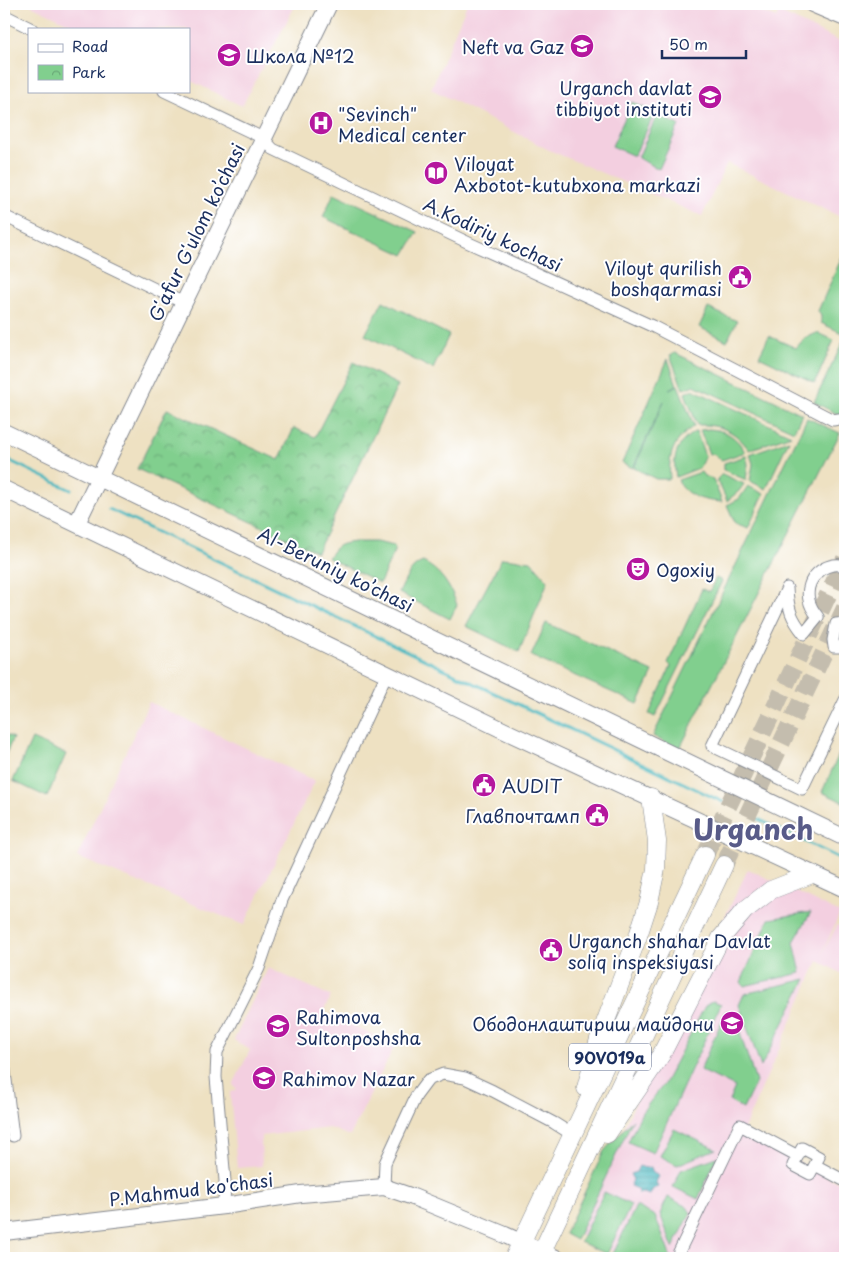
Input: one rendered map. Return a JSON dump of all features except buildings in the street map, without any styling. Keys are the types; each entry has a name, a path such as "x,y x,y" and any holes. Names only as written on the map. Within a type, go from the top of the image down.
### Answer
{"main road":[{"name":"Gʻafur Gʻulom ko’chasi","path":"77,523 329,4"},
{"path":"812,4 845,18"},
{"name":"Al-Beruniy ko’chasi","path":"4,432 441,641 845,838"},
{"path":"4,489 505,731 845,890"},
{"path":"573,1135 599,1039 649,902 656,868 657,840 651,798"},
{"name":"90V019a","path":"518,1251 704,855"},
{"name":"90V019a","path":"546,1256 578,1176 724,865"},
{"path":"578,1176 661,1055 721,938 745,910 771,890 812,874"},
{"name":"P.Mahmud ko'chasi","path":"4,1232 224,1206 301,1194 384,1187 504,1234 518,1251 546,1256"}],"street":[{"path":"4,16 30,28"},
{"name":"A.Kodiriy kochasi","path":"166,92 263,138 273,149 469,243 660,330 833,420 845,418"},
{"path":"4,216 184,303"},
{"path":"845,566 832,565 823,568 810,582 808,591 809,601 818,617 804,634 793,621 787,605 787,588 712,746 802,789 845,700"},
{"path":"845,623 836,624 833,640 834,647 845,647"},
{"path":"224,1206 225,1181 216,1077 217,1052 259,968 282,900 387,673"},
{"path":"4,1064 13,1136"},
{"path":"384,1187 385,1163 416,1096 428,1080 443,1074 466,1078 554,1123 573,1135"},
{"path":"676,1258 740,1125 798,1156 793,1165 810,1174 815,1165 845,1181"}],"shaded area":[{"name":"Школа №12","path":"29,4 296,4 242,106 190,80 190,28 79,28"},
{"name":"Urganch davlat tibbiyot instituti","path":"467,4 744,4 776,18 779,12 845,44 845,219 727,163 702,216 549,150 431,89"},
{"path":"149,702 315,781 244,925 77,857"},
{"name":"Ободонлаштириш майдони","path":"748,869 840,913 822,954 837,925 845,929 845,975 818,961 742,1133 845,1186 845,1258 626,1258 574,1231"},
{"path":"268,968 331,996 323,1012 395,1045 350,1136 330,1128 261,1136 262,1166 237,1168 230,1093 237,1089 233,1085 250,1050 234,1040"}],"green space":[{"path":"632,102 655,113 634,156 612,146"},
{"path":"657,115 679,125 659,169 638,158"},
{"path":"334,193 418,232 404,255 323,217"},
{"path":"845,250 845,325 842,333 821,323 821,316 818,311"},
{"path":"383,301 449,335 433,369 365,335"},
{"path":"708,308 737,321 727,341 699,327"},
{"path":"817,333 834,340 815,383 759,356 769,336 796,348 805,338"},
{"path":"843,342 845,344 845,418 814,402"},
{"path":"675,353 802,414 794,431 694,385 683,389 670,355"},
{"path":"668,359 677,385 669,389 678,385 694,426 681,437 673,449 670,462 670,479 656,479 634,468 664,401 633,468 622,463"},
{"path":"353,362 398,385 317,552 137,469 167,409 279,460 294,428 315,437"},
{"path":"694,389 791,435 749,450 739,438 727,430 720,427 697,425 685,393"},
{"path":"807,418 840,433 679,750 653,736"},
{"path":"700,430 721,431 735,438 745,452 722,460 713,454 709,454"},
{"path":"696,431 705,456 699,468 676,477 675,463 677,451 684,440"},
{"path":"789,440 766,489 750,481 753,464 750,454"},
{"path":"746,456 748,464 746,480 724,470 724,463"},
{"path":"701,472 704,476 713,479 722,502 696,497 681,486 678,480"},
{"path":"722,474 744,484 727,501 717,479"},
{"path":"748,486 764,494 748,528 735,523 727,505 739,499"},
{"path":"354,542 376,542 394,546 395,549 380,583 328,558 338,546"},
{"path":"502,558 531,561 548,581 519,652 466,626"},
{"path":"423,562 440,574 452,592 457,605 450,619 399,593 411,570"},
{"path":"716,578 722,581 655,717 649,714 671,666 668,663 702,589 709,592"},
{"path":"546,623 653,672 638,704 531,656"},
{"path":"4,734 13,738 4,758"},
{"path":"32,739 66,754 47,797 13,781"},
{"path":"845,741 845,803 822,792"},
{"path":"811,912 794,942 801,973 744,986 741,982 769,919"},
{"path":"806,979 761,1067 739,1005 744,994"},
{"path":"713,1001 721,1004 653,1153 628,1142 642,1112 664,1084 705,1006"},
{"path":"726,1011 733,1012 756,1082 743,1109 729,1101 735,1087 700,1070"},
{"path":"633,1119 576,1240 565,1234 604,1151"},
{"path":"674,1129 716,1149 677,1165 660,1156"},
{"path":"717,1157 698,1199 673,1187 681,1170"},
{"path":"604,1192 631,1205 607,1254 580,1242"},
{"path":"668,1197 687,1207 691,1213 673,1248 660,1214"},
{"path":"636,1206 655,1216 670,1255 668,1258 616,1258 612,1256"}],"water":[{"path":"639,1166 651,1167 653,1173 659,1176 656,1182 658,1187 653,1189 650,1195 638,1194 637,1189 630,1186 633,1180 630,1174 636,1172"}],"waterway":[{"path":"4,458 71,490"},
{"path":"109,509 723,802"},
{"path":"756,818 845,861"}],"tunnel":[{"path":"705,855 845,559"},
{"path":"724,865 845,608"}],"place":[{"name":"Neft va Gaz","path":"582,46"},
{"name":"Школа №12","path":"229,55"},
{"name":"Urganch davlat tibbiyot instituti","path":"710,97"},
{"name":"\"Sevinch\" Medical center","path":"321,123"},
{"name":"Viloyat Axbotot-kutubxona markazi","path":"436,173"},
{"name":"Viloyt qurilish boshqarmasi","path":"740,277"},
{"name":"Ogoxiy","path":"638,569"},
{"name":"AUDIT","path":"484,785"},
{"name":"Главпочтамп","path":"597,815"},
{"name":"Urganch shahar Davlat soliq inspeksiyasi","path":"551,950"},
{"name":"Ободонлаштириш майдони","path":"732,1023"},
{"name":"Rahimova Sultonposhsha","path":"278,1026"},
{"name":"Rahimov Nazar","path":"264,1078"}],"district":[{"name":"Urganch","path":"753,828"}]}
